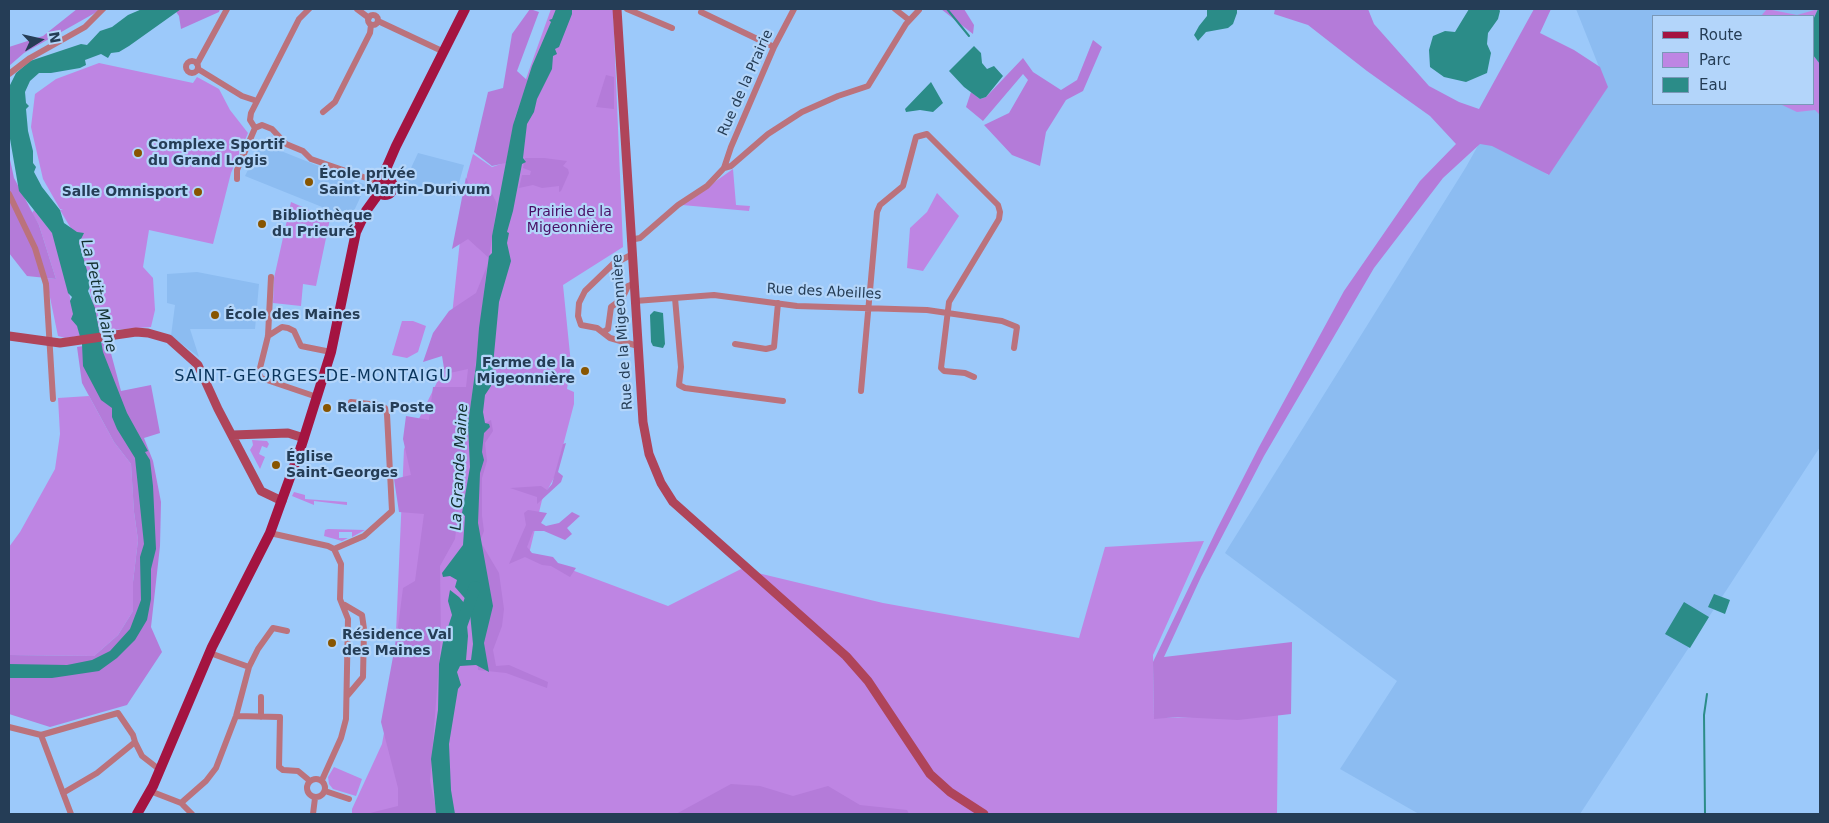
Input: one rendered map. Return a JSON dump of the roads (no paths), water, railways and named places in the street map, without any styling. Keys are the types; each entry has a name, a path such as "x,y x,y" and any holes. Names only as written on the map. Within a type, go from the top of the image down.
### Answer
{"main road":[{"path":"137,814 160,770 210,653 270,533 304,438 331,352 353,240 366,211 381,185 396,146 465,9"}],"street":[{"path":"9,74 30,58 85,27 103,9"},
{"path":"227,9 197,66 242,96 257,101"},
{"path":"255,128 250,120 251,113 299,19 309,9"},
{"path":"323,112 335,102 370,33 371,25 368,22 369,18 357,9"},
{"name":"Rue de la Migeonnière","path":"617,9 631,255 646,438 655,470 665,492 673,502 705,531 846,656 868,681 930,774 950,792 984,814"},
{"path":"627,9 672,28"},
{"name":"Rue de la Prairie","path":"724,168 731,147 774,47 794,9"},
{"path":"896,9 909,20"},
{"path":"630,240 640,238 678,205 708,186 724,168 731,166 768,134 802,112 838,96 868,86 909,20 918,9"},
{"path":"701,12 774,47"},
{"path":"369,18 374,16 378,21 442,52"},
{"path":"371,25 376,24 378,21"},
{"path":"238,180 238,170 255,128 262,125 272,129 286,144 303,152 311,159 381,185"},
{"path":"861,391 877,212 880,205 903,186 916,137 927,134 998,206 1000,212 999,219 950,297 941,368 944,371 965,373 974,378"},
{"path":"9,194 35,248 41,266 48,300 49,360 53,399"},
{"path":"631,255 621,259 604,271 585,291 580,303 579,322 603,332 610,338 638,346"},
{"path":"270,276 268,336 260,372 261,378 316,397"},
{"path":"603,332 608,329 611,307 622,299 628,286 633,284"},
{"name":"Rue des Abeilles","path":"635,301 714,295 778,304 927,310 1002,321 1017,327 1014,348"},
{"path":"675,298 681,367 680,385 685,388 783,401"},
{"path":"735,344 766,349 774,347 778,304"},
{"path":"268,336 282,327 288,328 294,330 301,346 331,352"},
{"path":"9,336 50,343 77,342 108,336 148,333 169,339 198,365 218,409 261,491 282,501"},
{"path":"334,549 364,536 392,511 387,414 385,408 379,405 351,402"},
{"path":"233,435 288,433 304,438"},
{"path":"270,533 320,543 334,549 341,564 340,600 348,614 345,727 322,780"},
{"path":"340,600 347,608 359,611 363,619 363,677 347,697"},
{"path":"180,802 206,781 216,768 236,716 249,667 258,649 273,628 287,631"},
{"path":"210,653 249,667"},
{"path":"261,697 261,717"},
{"path":"9,727 41,735 118,712 133,735 142,756 160,770"},
{"path":"236,716 280,717 280,767 284,770 298,771 310,781"},
{"path":"41,735 71,814"},
{"path":"63,793 97,774 135,742"},
{"path":"316,778 322,780 326,787 323,795 315,798 307,791 310,781 316,778"},
{"path":"150,791 180,802 192,814"},
{"path":"325,791 349,798"},
{"path":"313,814 315,798"}],"water":[{"path":"142,9 181,9 129,46 119,52 111,53 108,58 101,54 85,60 86,65 80,68 39,73 30,81 25,92 26,103 29,106 26,109 28,131 33,151 33,163 36,167 34,172 42,187 60,210 64,223 77,232 84,233 79,243 91,284 88,291 95,308 103,352 127,413 148,451 145,452 150,460 153,486 156,549 151,569 151,599 147,620 135,640 117,658 99,671 52,678 9,678 9,664 67,665 92,660 110,651 130,629 141,600 140,557 144,544 135,458 117,429 112,417 112,408 101,400 83,366 82,344 77,326 71,319 73,314 70,301 72,297 68,293 52,233 19,191 9,133 9,87 16,73 30,61 81,44 87,45 100,31 112,27 128,15"},
{"path":"556,9 572,9 572,14 559,47 555,49 557,54 553,56 552,69 527,124 523,158 526,162 522,164 507,232 509,233 507,243 511,261 499,302 491,386 485,395 483,412 485,423 489,424 490,427 484,433 482,452 484,460 480,473 478,523 493,606 484,643 489,672 476,665 460,666 457,672 461,685 458,689 449,744 451,790 455,814 436,814 431,759 438,710 439,664 443,642 452,615 448,601 450,590 465,604 468,636 466,660 471,660 473,644 469,603 455,587 457,580 450,576 443,577 442,573 463,545 465,516 462,513 470,467 468,424 489,256 492,253 492,236 513,125 532,66 551,22 549,20 552,19"},
{"path":"1207,9 1237,9 1237,13 1233,24 1228,28 1206,32 1198,41 1194,35 1207,16"},
{"path":"1469,9 1499,9 1500,11 1498,19 1488,33 1487,44 1491,53 1487,73 1466,82 1444,77 1430,67 1429,50 1433,36 1445,31 1455,32"},
{"path":"1818,9 1820,9 1820,64 1814,56 1814,18"},
{"path":"974,46 981,53 982,63 987,69 994,66 1003,76 986,97 980,99 964,87 949,71"},
{"path":"931,82 943,103 933,112 920,110 906,112 905,109"},
{"path":"654,311 663,313 665,344 663,348 653,346 651,342 650,315"},
{"path":"1714,594 1730,600 1725,614 1708,607"},
{"path":"1684,602 1709,617 1690,648 1665,634"}],"waterway":[{"path":"947,9 969,36"},
{"name":"La Grande Maine","path":"460,629 475,587"},
{"path":"1705,814 1704,715 1707,694"}],"place":[{"name":"Complexe Sportif du Grand Logis","path":"138,153"},
{"name":"École privée Saint-Martin-Durivum","path":"309,182"},
{"name":"Salle Omnisport","path":"198,192"},
{"name":"Bibliothèque du Prieuré","path":"262,224"},
{"name":"École des Maines","path":"215,315"},
{"name":"Ferme de la Migeonnière","path":"585,371"},
{"name":"Relais Poste","path":"327,408"},
{"name":"Église Saint-Georges","path":"276,465"},
{"name":"Résidence Val des Maines","path":"332,643"}],"district":[{"name":"SAINT-GEORGES-DE-MONTAIGU","path":"313,377"}],"park label":[{"name":"Prairie de la Migeonnière","path":"570,220"}],"water label":[{"name":"La Petite Maine","path":"98,296"}]}
